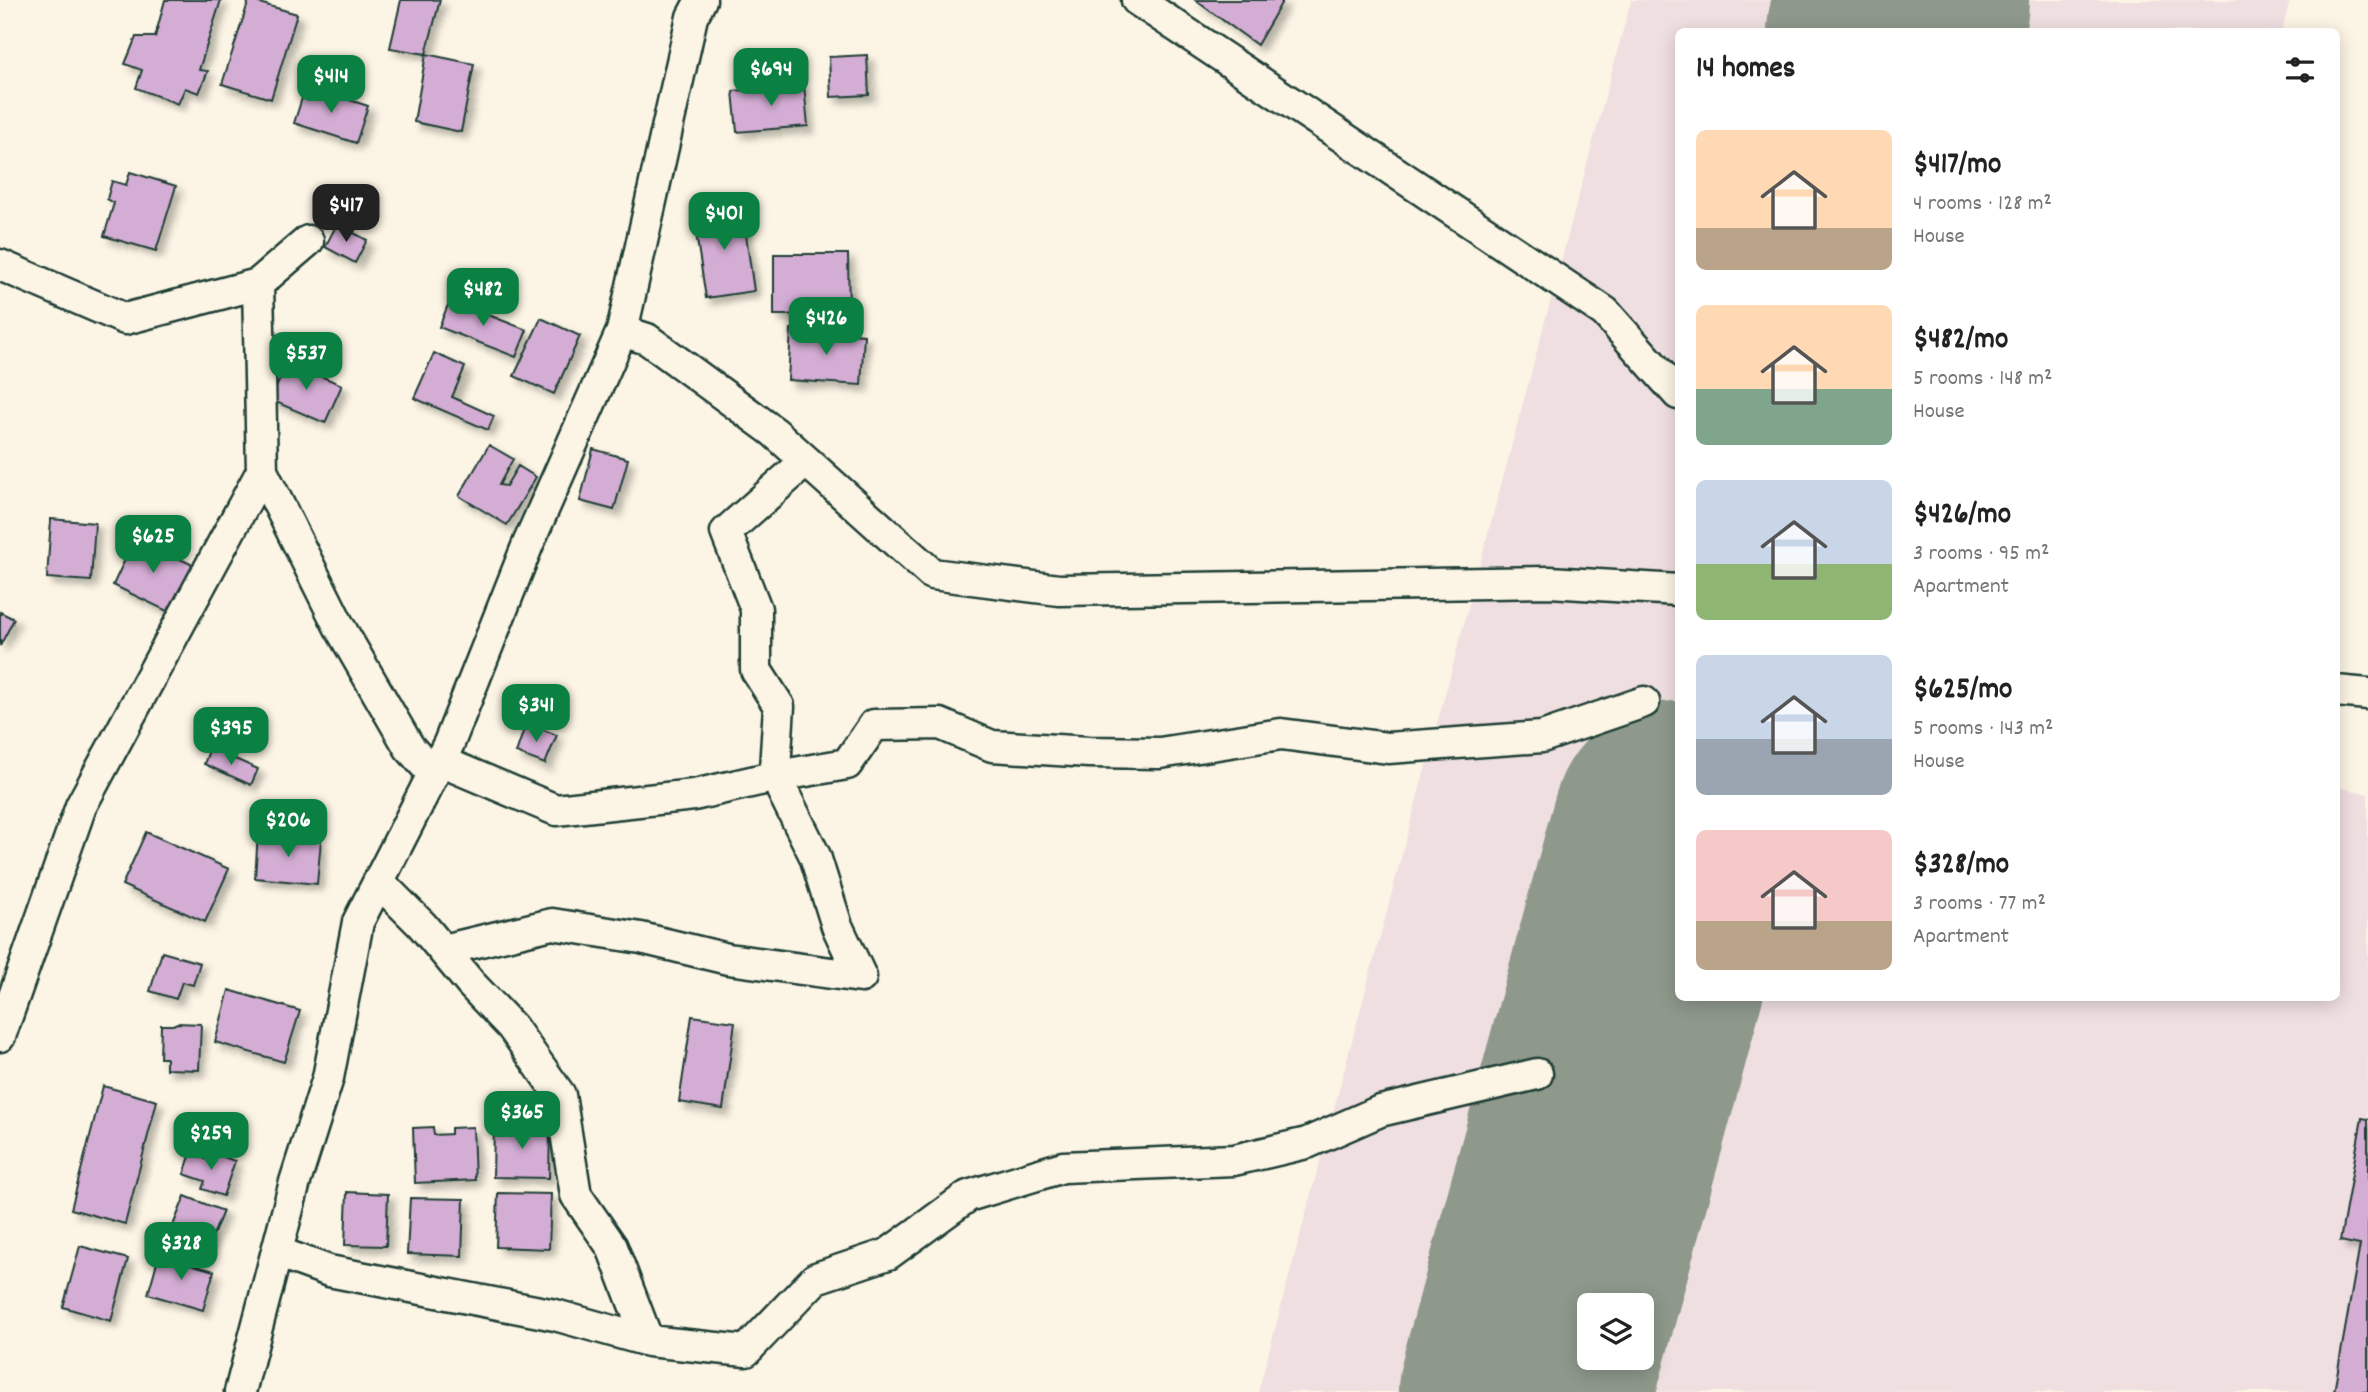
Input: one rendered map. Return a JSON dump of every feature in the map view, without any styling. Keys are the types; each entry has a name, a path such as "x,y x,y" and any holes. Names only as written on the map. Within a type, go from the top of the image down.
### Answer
{"street":[{"path":"240,1392 295,1182 328,1078 358,922 436,767 528,544 622,331 692,17 701,0"},
{"path":"1137,0 1605,312 1675,391"},
{"path":"0,265 125,319 258,284 308,240"},
{"path":"258,284 262,471 339,626 409,747 436,767 556,810 694,795 777,776 847,764 874,725 940,724 992,746 1089,752 1160,753 1281,734 1388,748 1542,737 1644,702"},
{"path":"622,331 647,339 774,432 932,575 1059,590 1550,582 1675,590"},
{"path":"443,950 552,925 642,938 728,959 861,977 837,926 816,856 777,776 775,769 779,706 756,670 756,609 726,532 806,461"},
{"path":"0,1035 81,806 262,471"},
{"path":"2340,691 2368,694"},
{"path":"379,882 422,925 471,984 512,1027 560,1095 576,1195 612,1247 648,1341"},
{"path":"277,1252 329,1271 555,1315 648,1341 746,1351 816,1278 888,1254 968,1196 1063,1167 1234,1160 1307,1143 1380,1111 1537,1074"}],"shaded area":[{"path":"1631,0 2290,0 2283,28 1675,28 1675,1001 2340,1001 2340,787 2368,794 2368,1392 1258,1392"}],"building":[{"path":"165,0 221,0 199,70 208,71 199,93 185,88 178,104 136,88 142,70 125,64 136,37 155,37"},
{"path":"249,0 297,14 271,99 222,84"},
{"path":"401,0 440,0 426,54 390,48"},
{"path":"1195,0 1283,0 1257,45"},
{"path":"426,54 474,64 461,132 414,122"},
{"path":"867,55 869,95 831,97 829,57"},
{"path":"804,85 808,126 737,132 733,91"},
{"path":"306,86 368,106 356,143 294,123"},
{"path":"130,172 176,186 156,251 104,236 114,203 107,199 112,181 126,185"},
{"path":"742,207 754,291 706,298 693,214"},
{"path":"337,224 367,240 355,263 325,247"},
{"path":"774,254 848,254 849,315 774,315"},
{"path":"450,300 527,330 516,357 439,327"},
{"path":"541,318 580,336 554,394 514,376"},
{"path":"791,329 864,335 861,385 788,380"},
{"path":"434,353 465,367 452,397 494,416 488,430 414,398"},
{"path":"287,362 342,385 325,423 271,400"},
{"path":"489,445 513,459 499,485 506,486 518,466 536,477 507,525 459,496"},
{"path":"593,449 628,459 614,510 580,501"},
{"path":"51,519 95,523 91,581 47,578"},
{"path":"135,538 193,565 171,613 113,585"},
{"path":"0,612 14,619 0,646"},
{"path":"526,723 557,735 545,764 516,753"},
{"path":"210,748 258,769 251,785 204,764"},
{"path":"146,832 229,869 205,922 122,885"},
{"path":"258,833 321,840 317,884 255,878"},
{"path":"162,952 200,963 193,985 182,982 176,999 150,991"},
{"path":"229,990 300,1011 284,1062 215,1042"},
{"path":"692,1016 735,1022 723,1109 679,1102"},
{"path":"201,1024 199,1070 166,1069 166,1058 160,1058 161,1025"},
{"path":"103,1086 157,1101 125,1224 71,1209"},
{"path":"2362,1118 2368,1119 2368,1392 2334,1392 2360,1245 2340,1241"},
{"path":"494,1124 550,1125 549,1178 493,1177"},
{"path":"433,1127 434,1135 451,1134 451,1128 473,1127 475,1180 415,1183 413,1128"},
{"path":"210,1152 235,1161 223,1196 202,1189 205,1181 184,1174 191,1153 208,1160"},
{"path":"347,1192 388,1194 386,1246 345,1245"},
{"path":"498,1193 551,1194 549,1249 496,1247"},
{"path":"185,1196 223,1211 203,1260 165,1245"},
{"path":"410,1198 464,1199 462,1256 407,1254"},
{"path":"80,1246 128,1259 111,1321 63,1307"},
{"path":"159,1255 214,1271 203,1310 148,1294"}],"runway":[{"path":"1895,28 1902,0"},
{"path":"1525,1392 1675,839"}]}
